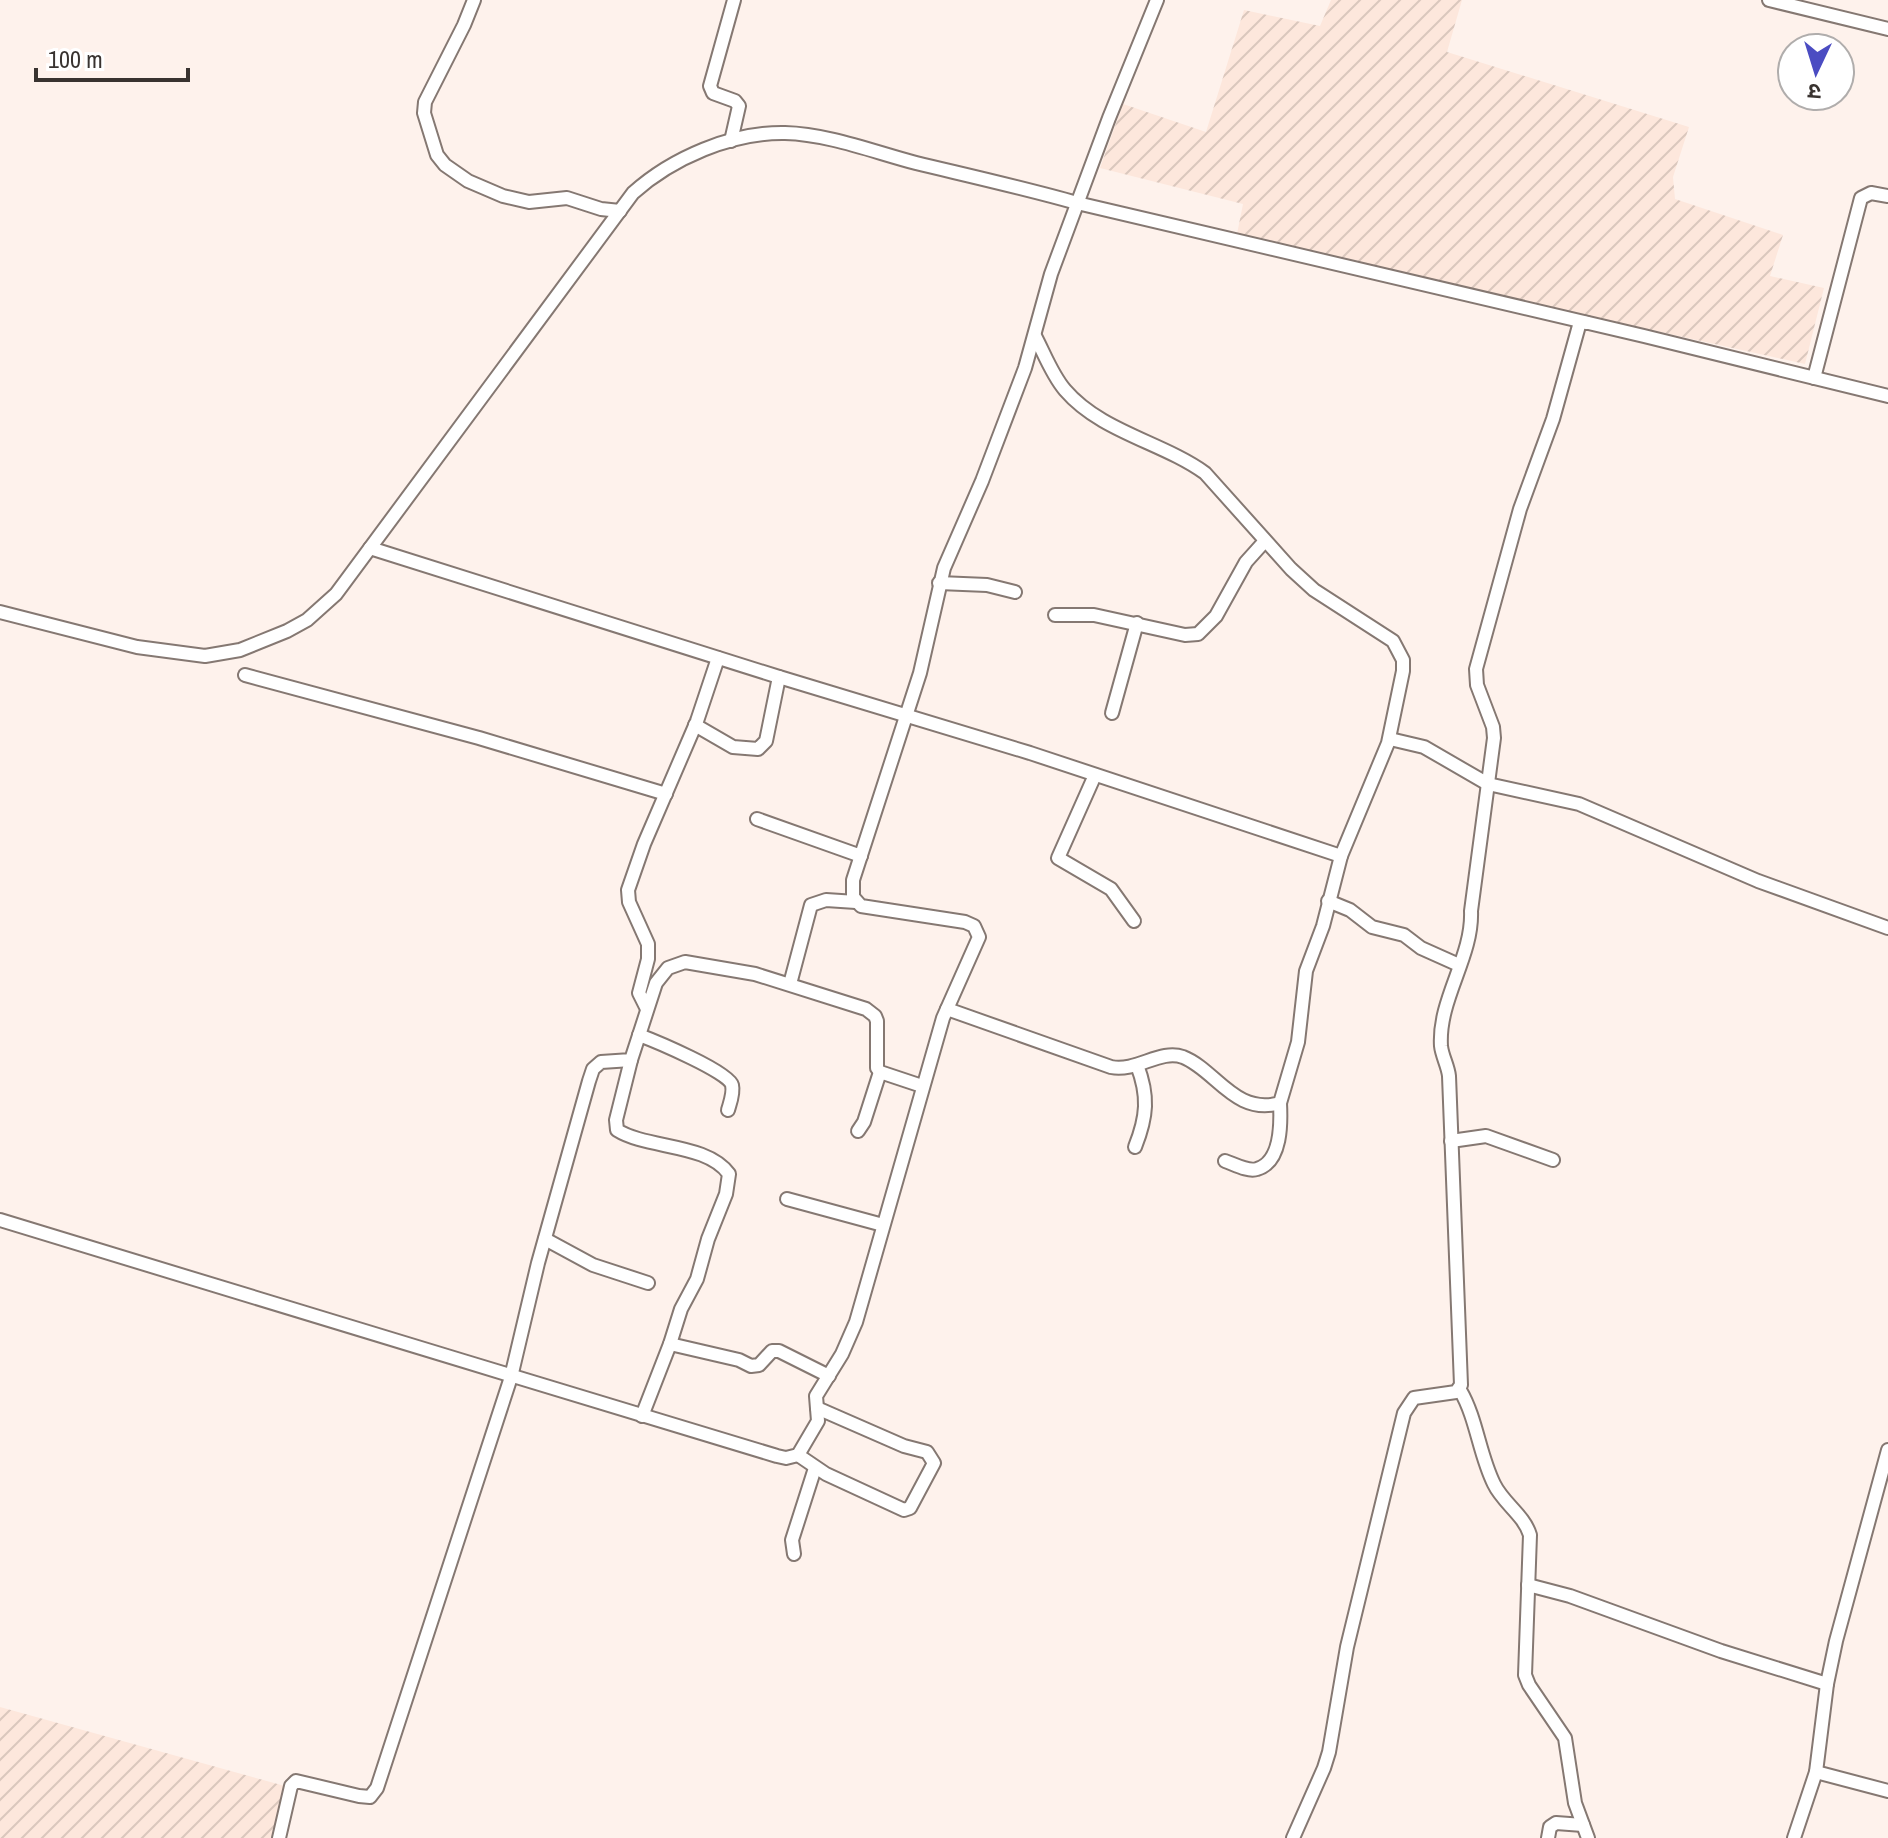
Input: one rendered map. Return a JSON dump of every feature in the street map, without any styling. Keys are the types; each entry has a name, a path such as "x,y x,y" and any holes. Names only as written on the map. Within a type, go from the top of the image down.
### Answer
{"street":[{"path":"474,0 423,108 437,155 456,174 503,196 529,202 567,198 593,207 620,211"},
{"path":"731,141 739,106 735,101 713,93 710,86 734,0"},
{"path":"856,902 852,891 861,856 920,673 939,583 1015,396 1051,274 1157,0"},
{"path":"1769,0 1888,29"},
{"path":"0,612 137,647 180,654 220,655 240,650 307,620 336,594 633,193 666,169 731,141 761,135 805,135 1582,325 1888,396"},
{"path":"1814,378 1861,198 1871,193 1888,196"},
{"path":"1582,325 1553,419 1520,509 1476,669 1477,685 1493,727 1488,784 1471,927 1441,1042 1449,1076 1454,1165 1460,1390 1495,1487 1528,1529 1526,1681 1565,1738 1575,1803 1586,1832"},
{"path":"1035,336 1065,389 1077,401 1104,420 1189,461 1205,473 1222,489 1264,542 1314,590 1393,641 1403,660 1390,739 1341,856 1323,926 1303,984 1298,1042 1280,1103 1279,1139 1269,1159 1261,1167 1253,1169 1225,1161"},
{"path":"1055,615 1094,615 1185,635 1198,634 1216,616 1246,562 1264,542"},
{"path":"370,548 1205,809 1341,856"},
{"path":"939,583 987,585 1015,592"},
{"path":"1112,713 1137,623"},
{"path":"647,1009 639,993 648,959 648,944 629,902 628,890 644,844 695,725 718,658"},
{"path":"245,675 492,741 666,794"},
{"path":"695,725 733,747 758,749 766,741 779,677"},
{"path":"1390,739 1424,747 1488,784 1579,804 1758,881 1888,928"},
{"path":"1095,775 1058,858 1111,889 1134,921"},
{"path":"757,819 861,856"},
{"path":"0,1220 777,1456 786,1458 798,1455 815,1427 816,1396 842,1354 856,1322 922,1086 947,1009 978,942 977,929 965,922 868,908 856,902 826,900 811,905 790,984"},
{"path":"1328,901 1350,910 1372,927 1404,935 1421,948 1459,965"},
{"path":"642,1416 681,1309 697,1279 708,1239 726,1194 729,1174 704,1156 617,1130 616,1120 631,1060 660,976 668,968 685,962 728,968 790,984 871,1012 877,1021 877,1068 880,1072 922,1086"},
{"path":"947,1009 1111,1067 1130,1068 1166,1056 1182,1057 1238,1098 1268,1105 1280,1103"},
{"path":"639,1035 682,1052 729,1079 733,1089 728,1110"},
{"path":"279,1838 291,1786 296,1781 366,1797 374,1794 377,1788 511,1377 545,1239 593,1069 601,1062 631,1060"},
{"path":"1135,1147 1147,1109 1145,1087 1137,1065"},
{"path":"858,1131 864,1122 880,1072"},
{"path":"1451,1141 1486,1136 1553,1160"},
{"path":"787,1199 883,1225"},
{"path":"545,1239 593,1265 648,1283"},
{"path":"670,1344 739,1360 751,1366 759,1365 772,1351 779,1351 829,1376"},
{"path":"1293,1838 1329,1752 1347,1647 1404,1413 1414,1398 1460,1390"},
{"path":"798,1455 815,1468 907,1510 934,1463 927,1452 904,1446 817,1408"},
{"path":"1794,1838 1816,1772 1827,1684 1842,1615 1888,1450"},
{"path":"794,1554 792,1540 815,1468"},
{"path":"1528,1585 1570,1596 1721,1651 1827,1684"},
{"path":"1816,1772 1888,1791"},
{"path":"1548,1838 1550,1827 1556,1823 1586,1832"}],"shaded area":[{"path":"1331,0 1462,0 1447,52 1689,127 1673,177 1675,199 1783,235 1770,276 1824,288 1805,364 1237,234 1243,204 1100,168 1123,104 1206,132 1244,10 1320,26"},
{"path":"0,1707 292,1788 280,1838 0,1838"}]}
